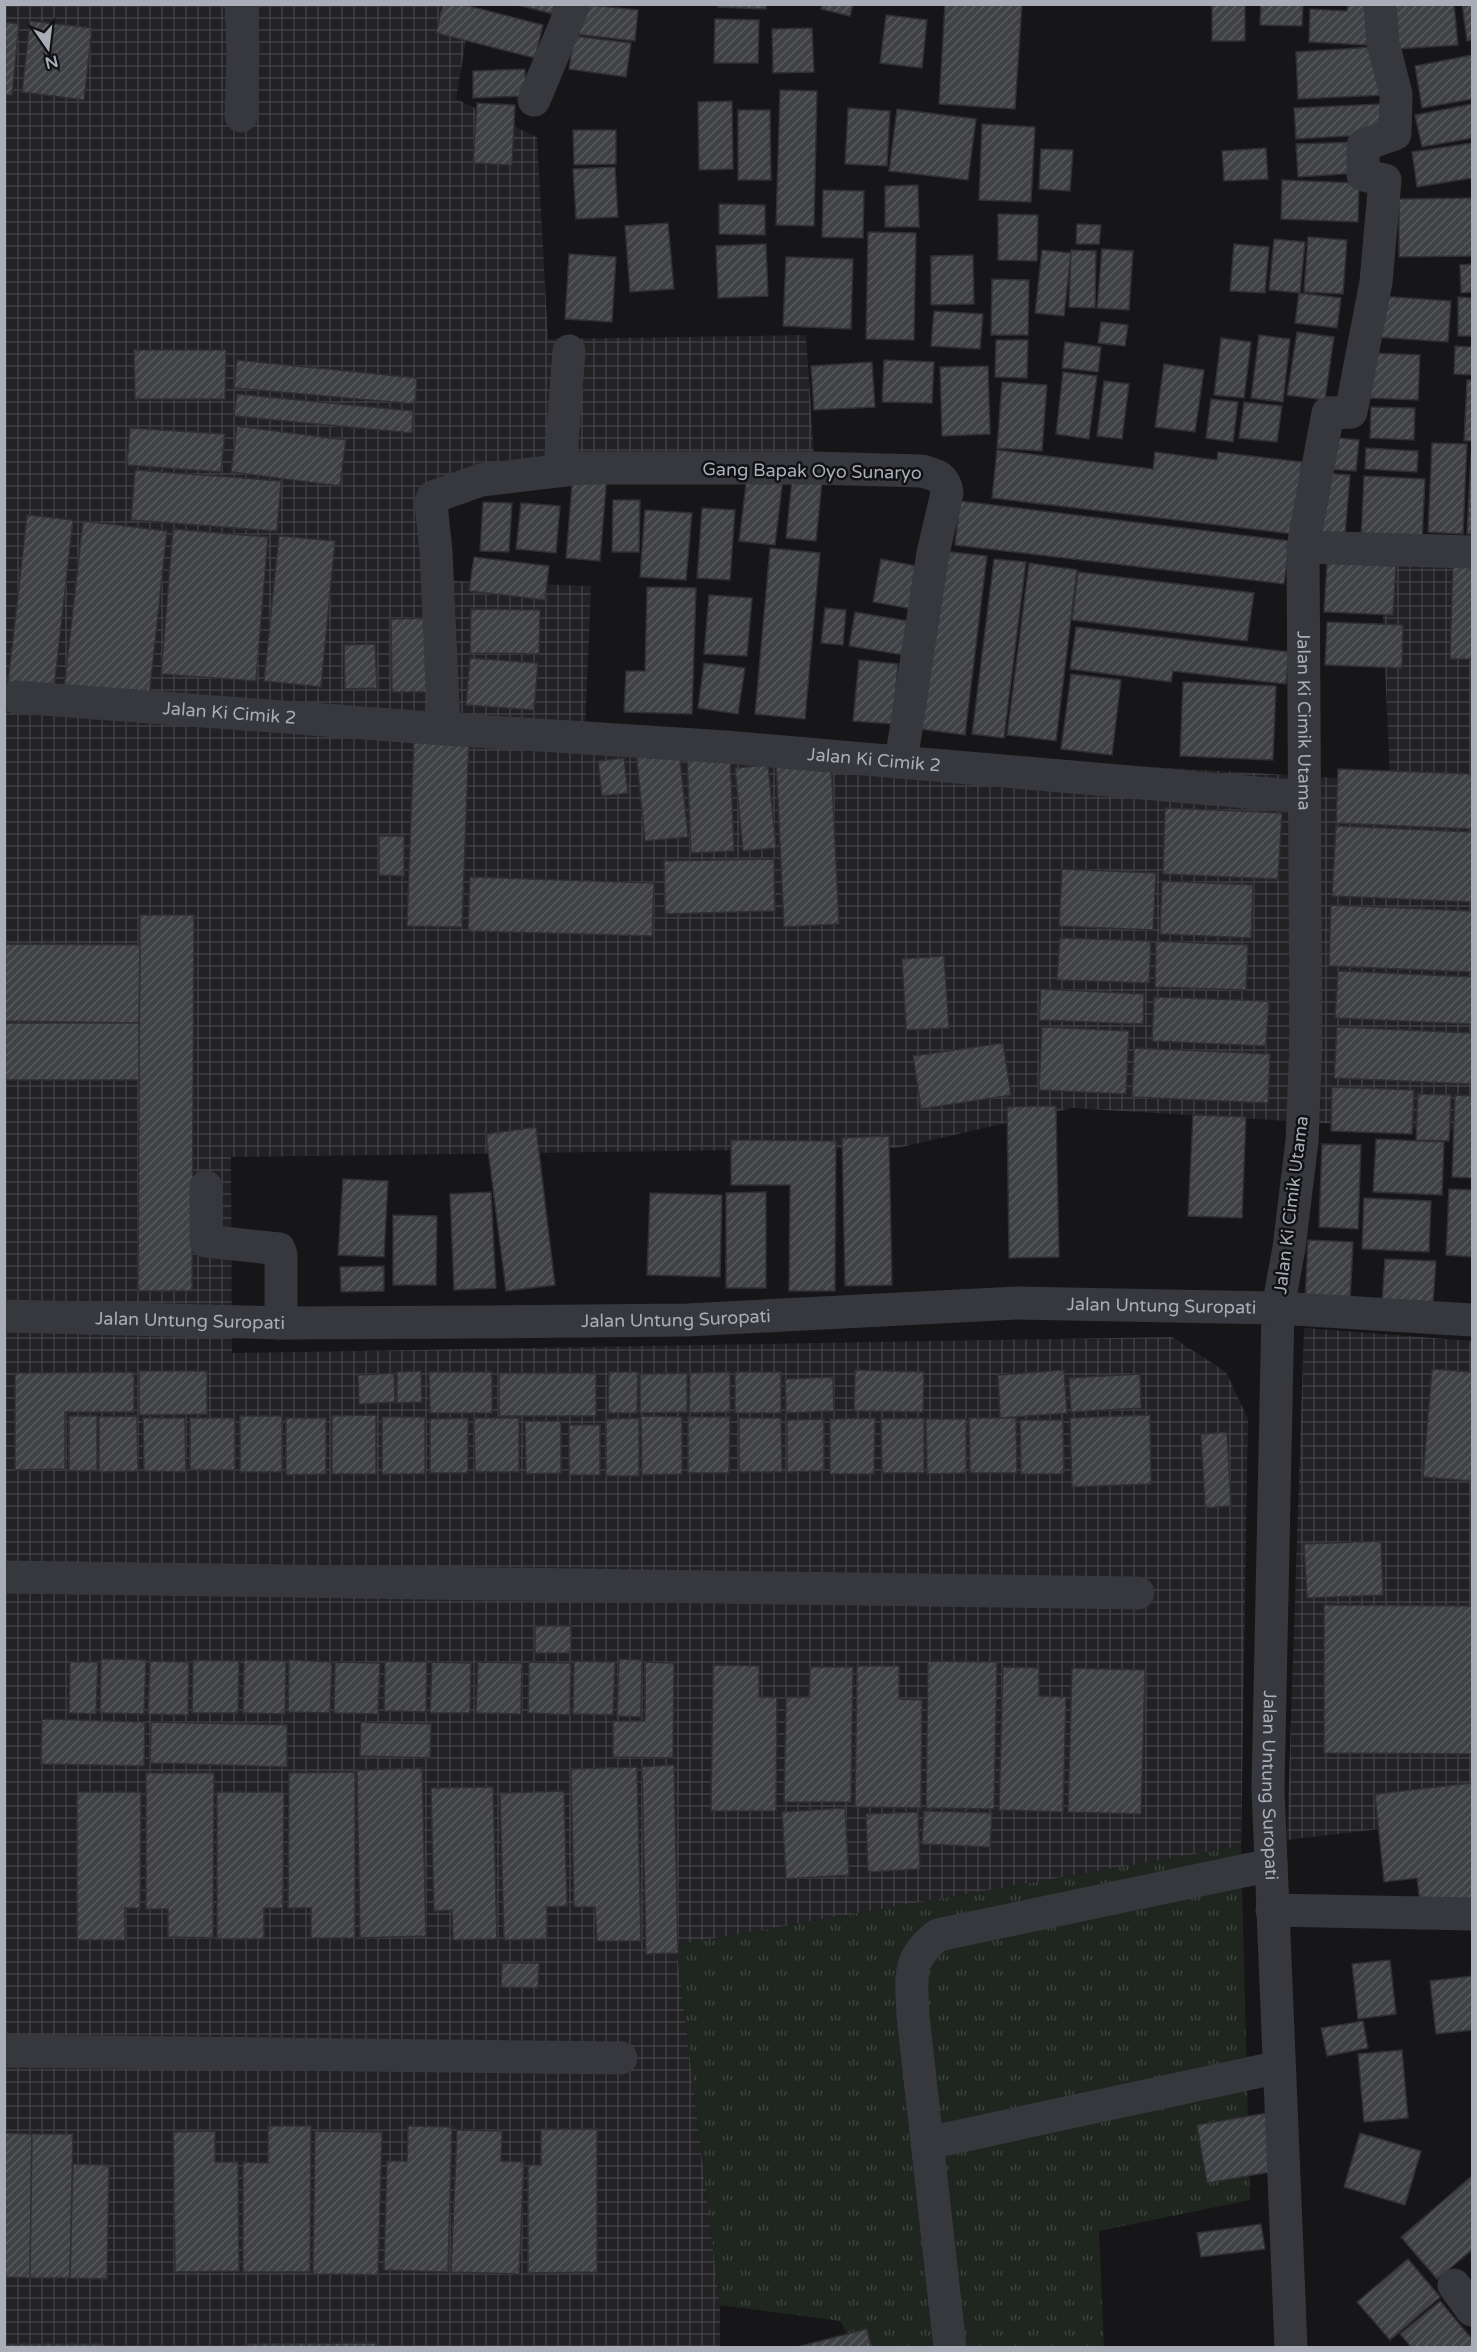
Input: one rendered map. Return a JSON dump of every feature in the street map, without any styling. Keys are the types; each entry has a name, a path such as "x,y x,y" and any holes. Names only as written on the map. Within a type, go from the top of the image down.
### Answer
{"street":[{"path":"241,4 243,51 241,116"},
{"path":"534,100 574,4"},
{"name":"Jalan Ki Cimik Utama","path":"1380,4 1383,43 1396,94 1395,134 1363,145 1363,175 1385,180 1377,282 1351,412 1328,413 1303,547 1306,1041 1302,1142 1289,1248 1278,1308 1473,1320"},
{"path":"560,470 569,351"},
{"name":"Gang Bapak Oyo Sunaryo","path":"444,729 433,498 438,493 481,480 582,468 812,468 922,471 940,476 946,484 947,493 933,553 901,762"},
{"path":"1303,547 1473,552"},
{"name":"Jalan Ki Cimik 2","path":"16,697 444,729 726,747 1304,797"},
{"path":"206,1187 206,1241 279,1249 281,1255 281,1323"},
{"name":"Jalan Untung Suropati","path":"4,1316 281,1323 687,1320 1017,1303 1278,1308 1268,1789 1291,2348"},
{"path":"4,1577 1138,1593"},
{"path":"950,2348 913,2016 912,1964 923,1946 938,1935 1271,1865"},
{"path":"1272,1910 1473,1914"},
{"path":"4,2051 621,2058"},
{"path":"928,2143 1278,2067"}],"shaded area":[{"path":"46,4 472,5 456,99 537,137 548,339 806,335 815,469 424,492 428,580 591,586 585,734 1390,781 1380,550 1472,552 1472,1132 1072,1108 897,1148 231,1157 232,1353 1172,1337 1226,1372 1248,1419 1241,1846 676,1945 720,2305 720,2347 5,2347 4,6"},
{"path":"1304,1328 1472,1341 1472,1818 1287,1840"}],"green space":[{"path":"1241,1846 1250,2200 1099,2231 1104,2347 854,2347 840,2321 720,2305 676,1945"}],"building":[{"path":"443,4 461,4 543,25 535,58 436,33"},
{"path":"514,4 555,4 553,14"},
{"path":"579,4 638,10 635,41 575,34"},
{"path":"718,4 766,4 766,9 718,7"},
{"path":"823,4 853,4 850,16 821,9"},
{"path":"945,4 1022,4 1015,109 939,104"},
{"path":"1212,4 1245,4 1245,41 1212,41"},
{"path":"1261,4 1303,4 1302,26 1260,25"},
{"path":"1348,4 1369,5 1367,45 1309,42 1310,9 1347,11"},
{"path":"1393,4 1454,4 1458,45 1396,49"},
{"path":"1462,4 1472,4 1472,40 1467,41"},
{"path":"886,15 927,20 922,68 880,63"},
{"path":"715,19 759,20 758,63 714,63"},
{"path":"30,21 92,28 84,100 22,92"},
{"path":"4,22 19,24 12,95 4,95"},
{"path":"812,28 814,72 773,73 772,29"},
{"path":"574,36 631,43 626,77 569,69"},
{"path":"1373,47 1386,95 1298,99 1296,52"},
{"path":"1472,55 1472,99 1422,108 1415,66"},
{"path":"525,69 526,96 473,98 473,71"},
{"path":"780,90 817,91 814,226 776,225"},
{"path":"732,101 733,169 699,170 698,102"},
{"path":"477,103 515,105 512,165 473,163"},
{"path":"1381,104 1383,134 1296,139 1294,108"},
{"path":"1472,104 1472,138 1422,147 1415,115"},
{"path":"848,108 890,111 887,166 845,164"},
{"path":"897,109 976,119 968,180 889,171"},
{"path":"738,110 770,110 771,180 738,180"},
{"path":"982,124 1035,127 1031,202 979,200"},
{"path":"573,130 616,130 616,164 574,165"},
{"path":"1356,142 1358,173 1298,177 1296,144"},
{"path":"1472,143 1472,178 1417,187 1412,152"},
{"path":"1266,148 1268,179 1224,181 1222,151"},
{"path":"1041,149 1073,150 1070,191 1039,189"},
{"path":"615,167 618,217 576,219 573,169"},
{"path":"1282,180 1359,183 1358,222 1281,219"},
{"path":"918,185 919,227 885,227 885,186"},
{"path":"823,190 864,191 863,238 822,237"},
{"path":"1472,198 1472,256 1399,257 1399,199"},
{"path":"719,204 765,205 765,235 719,234"},
{"path":"998,214 1038,215 1037,261 998,260"},
{"path":"668,223 674,289 630,292 625,226"},
{"path":"1077,224 1101,225 1099,244 1076,244"},
{"path":"868,232 916,233 914,340 866,339"},
{"path":"1308,237 1347,240 1343,294 1304,292"},
{"path":"1274,239 1305,242 1300,293 1269,290"},
{"path":"766,244 768,296 718,298 716,246"},
{"path":"1234,244 1269,247 1265,293 1230,291"},
{"path":"1102,249 1133,251 1129,310 1097,308"},
{"path":"1042,250 1071,253 1064,316 1035,313"},
{"path":"1071,250 1096,251 1095,308 1069,307"},
{"path":"569,254 616,257 612,322 565,319"},
{"path":"973,255 974,304 931,305 931,256"},
{"path":"786,257 853,259 851,329 783,326"},
{"path":"1472,264 1472,292 1461,293 1460,265"},
{"path":"992,279 1029,280 1028,335 991,335"},
{"path":"1299,293 1341,298 1337,328 1295,323"},
{"path":"1379,296 1451,301 1448,342 1375,337"},
{"path":"1458,297 1472,298 1472,336 1458,336"},
{"path":"934,311 983,314 980,349 931,346"},
{"path":"1101,322 1128,325 1125,346 1098,343"},
{"path":"1297,332 1334,337 1325,400 1287,395"},
{"path":"1259,335 1290,339 1283,402 1251,398"},
{"path":"1221,338 1251,342 1244,398 1214,395"},
{"path":"996,340 1028,340 1027,378 995,377"},
{"path":"1065,342 1101,347 1098,372 1062,368"},
{"path":"1455,346 1472,347 1472,375 1454,374"},
{"path":"134,350 226,350 225,399 135,399"},
{"path":"1372,353 1420,355 1418,400 1370,398"},
{"path":"237,360 417,378 415,404 234,388"},
{"path":"884,360 934,362 932,403 882,402"},
{"path":"872,362 875,407 814,410 811,366"},
{"path":"1164,364 1204,370 1195,432 1155,427"},
{"path":"988,366 990,434 942,436 940,367"},
{"path":"1063,372 1097,376 1089,439 1056,434"},
{"path":"1467,380 1472,380 1472,441 1464,441"},
{"path":"1104,381 1129,384 1122,439 1097,436"},
{"path":"1002,382 1047,385 1042,451 997,448"},
{"path":"237,394 413,411 412,433 234,416"},
{"path":"1211,399 1238,402 1233,442 1206,438"},
{"path":"1244,402 1282,406 1277,442 1239,438"},
{"path":"1371,407 1415,408 1414,440 1370,438"},
{"path":"237,426 346,440 340,486 231,472"},
{"path":"130,428 225,434 221,472 127,465"},
{"path":"1329,437 1359,440 1356,471 1326,469"},
{"path":"1432,443 1467,444 1463,534 1428,532"},
{"path":"1366,448 1418,451 1417,472 1365,469"},
{"path":"997,450 1153,469 1155,452 1217,460 1218,452 1302,462 1293,534 992,498"},
{"path":"1471,454 1472,534 1467,534"},
{"path":"135,470 281,481 277,531 131,520"},
{"path":"573,473 607,475 600,561 566,558"},
{"path":"1320,473 1350,475 1345,535 1316,533"},
{"path":"747,476 783,479 775,545 739,541"},
{"path":"1364,476 1425,479 1422,541 1361,539"},
{"path":"792,480 822,483 816,541 786,538"},
{"path":"613,500 640,500 639,552 612,552"},
{"path":"960,501 1290,541 1284,584 955,545"},
{"path":"483,502 512,503 509,552 480,551"},
{"path":"521,503 560,506 556,553 516,549"},
{"path":"702,508 735,510 730,580 697,578"},
{"path":"645,510 692,513 686,580 640,577"},
{"path":"27,515 73,520 54,688 8,683"},
{"path":"83,521 167,531 149,698 64,689"},
{"path":"173,529 268,537 256,681 161,674"},
{"path":"279,536 335,541 321,687 264,681"},
{"path":"770,548 820,553 805,719 755,714"},
{"path":"942,551 987,556 965,735 920,729"},
{"path":"474,557 549,566 545,600 469,591"},
{"path":"881,559 926,568 918,610 873,602"},
{"path":"994,559 1026,562 1004,738 972,734"},
{"path":"1453,560 1472,561 1472,659 1450,659"},
{"path":"1029,563 1077,570 1056,741 1007,735"},
{"path":"1327,563 1396,566 1393,615 1324,612"},
{"path":"1078,572 1254,593 1247,641 1072,620"},
{"path":"647,587 696,588 692,714 624,712 626,671 645,671"},
{"path":"709,595 752,598 747,656 704,654"},
{"path":"825,608 846,610 843,645 821,643"},
{"path":"471,609 540,610 539,654 470,653"},
{"path":"855,612 914,622 909,656 849,646"},
{"path":"433,618 433,692 392,692 391,619"},
{"path":"1327,622 1403,625 1402,668 1325,665"},
{"path":"1076,627 1289,652 1286,684 1173,671 1171,682 1070,669"},
{"path":"375,644 377,688 345,689 344,645"},
{"path":"470,658 538,663 534,710 466,705"},
{"path":"859,660 898,664 893,724 853,721"},
{"path":"704,663 745,668 738,714 698,708"},
{"path":"1071,674 1121,680 1112,755 1061,749"},
{"path":"1183,682 1276,686 1273,760 1180,756"},
{"path":"414,736 469,737 462,927 407,926"},
{"path":"679,748 688,837 645,841 636,752"},
{"path":"730,753 734,851 691,853 687,755"},
{"path":"624,758 628,793 602,796 598,761"},
{"path":"831,759 839,924 784,927 776,761"},
{"path":"768,765 776,848 743,851 735,768"},
{"path":"1338,769 1472,774 1472,829 1336,823"},
{"path":"1165,808 1282,813 1278,879 1163,874"},
{"path":"1336,826 1472,832 1472,902 1332,896"},
{"path":"379,836 404,836 404,876 379,875"},
{"path":"774,859 775,911 665,914 664,861"},
{"path":"1062,869 1156,873 1153,930 1059,926"},
{"path":"470,877 654,883 652,936 468,931"},
{"path":"1162,881 1253,885 1251,938 1160,934"},
{"path":"1331,905 1472,911 1472,972 1329,966"},
{"path":"140,915 194,915 192,1291 138,1291"},
{"path":"1060,938 1151,941 1149,983 1057,980"},
{"path":"1156,941 1248,945 1246,990 1155,987"},
{"path":"4,944 140,945 139,1023 4,1021"},
{"path":"944,956 949,1028 906,1030 902,959"},
{"path":"1338,971 1472,977 1472,1024 1335,1018"},
{"path":"1041,989 1144,994 1143,1024 1039,1020"},
{"path":"1154,997 1269,1001 1266,1046 1152,1041"},
{"path":"4,1023 139,1023 139,1080 4,1080"},
{"path":"1042,1027 1129,1031 1126,1094 1039,1090"},
{"path":"1337,1027 1472,1033 1472,1084 1334,1078"},
{"path":"1003,1043 1011,1095 921,1109 913,1056"},
{"path":"1134,1048 1270,1054 1268,1103 1132,1097"},
{"path":"1332,1087 1414,1090 1412,1134 1331,1131"},
{"path":"1418,1094 1451,1095 1449,1141 1416,1140"},
{"path":"1455,1095 1472,1096 1472,1178 1452,1177"},
{"path":"1056,1106 1059,1257 1009,1258 1007,1107"},
{"path":"1193,1115 1246,1117 1242,1218 1188,1216"},
{"path":"536,1127 555,1285 506,1291 486,1134"},
{"path":"889,1136 892,1285 845,1286 842,1138"},
{"path":"1376,1139 1444,1142 1442,1195 1373,1192"},
{"path":"731,1140 836,1141 835,1291 789,1291 790,1185 731,1185"},
{"path":"1322,1144 1361,1145 1358,1229 1319,1227"},
{"path":"343,1179 388,1181 384,1257 338,1255"},
{"path":"1449,1189 1472,1190 1472,1257 1446,1255"},
{"path":"491,1192 496,1288 454,1290 450,1194"},
{"path":"766,1192 766,1288 726,1288 726,1193"},
{"path":"650,1193 722,1195 720,1277 647,1275"},
{"path":"1364,1198 1431,1201 1429,1252 1362,1249"},
{"path":"393,1215 437,1216 436,1285 393,1285"},
{"path":"1308,1240 1353,1242 1350,1302 1305,1300"},
{"path":"1385,1259 1436,1261 1433,1304 1382,1302"},
{"path":"384,1266 384,1291 341,1292 340,1267"},
{"path":"1432,1369 1472,1372 1472,1481 1423,1477"},
{"path":"855,1370 924,1372 923,1412 854,1411"},
{"path":"1064,1370 1067,1413 1000,1418 998,1375"},
{"path":"139,1371 207,1371 207,1414 139,1415"},
{"path":"421,1371 422,1402 397,1403 397,1372"},
{"path":"134,1372 134,1412 65,1412 65,1469 15,1470 15,1373"},
{"path":"429,1372 492,1372 492,1413 430,1413"},
{"path":"609,1372 638,1372 637,1413 608,1413"},
{"path":"730,1372 730,1412 689,1413 690,1373"},
{"path":"735,1372 781,1372 781,1413 735,1413"},
{"path":"394,1373 395,1402 359,1404 358,1375"},
{"path":"499,1373 596,1373 596,1416 499,1416"},
{"path":"687,1373 687,1412 640,1413 640,1374"},
{"path":"1140,1374 1141,1408 1071,1412 1069,1378"},
{"path":"833,1377 834,1411 786,1413 785,1379"},
{"path":"376,1415 376,1474 332,1474 332,1416"},
{"path":"1150,1415 1151,1484 1072,1487 1070,1418"},
{"path":"69,1416 97,1416 97,1471 69,1471"},
{"path":"137,1416 138,1471 99,1472 99,1417"},
{"path":"240,1416 282,1416 282,1472 240,1472"},
{"path":"641,1416 682,1417 682,1474 642,1475"},
{"path":"382,1417 425,1417 425,1474 382,1474"},
{"path":"688,1417 730,1417 729,1473 688,1473"},
{"path":"143,1418 185,1418 186,1472 144,1471"},
{"path":"190,1418 235,1418 235,1470 190,1470"},
{"path":"286,1418 326,1418 326,1474 286,1475"},
{"path":"468,1418 468,1473 430,1473 430,1419"},
{"path":"474,1418 519,1418 519,1472 475,1472"},
{"path":"639,1418 639,1476 606,1476 606,1419"},
{"path":"739,1418 781,1418 782,1472 739,1472"},
{"path":"875,1418 874,1474 830,1474 830,1419"},
{"path":"924,1418 924,1473 882,1473 881,1419"},
{"path":"969,1418 1016,1418 1017,1473 970,1473"},
{"path":"824,1419 824,1471 787,1472 787,1420"},
{"path":"926,1419 966,1419 966,1473 927,1474"},
{"path":"1020,1420 1063,1420 1064,1474 1021,1474"},
{"path":"525,1421 561,1421 561,1473 526,1474"},
{"path":"569,1425 600,1425 600,1475 569,1475"},
{"path":"1227,1432 1231,1506 1205,1508 1201,1434"},
{"path":"1381,1541 1383,1595 1307,1598 1304,1544"},
{"path":"1324,1605 1472,1606 1472,1754 1324,1753"},
{"path":"535,1626 571,1626 571,1653 535,1653"},
{"path":"101,1659 146,1660 144,1714 100,1713"},
{"path":"619,1659 642,1660 641,1717 617,1716"},
{"path":"193,1660 239,1661 238,1713 192,1713"},
{"path":"244,1660 286,1661 285,1714 243,1713"},
{"path":"289,1660 332,1662 330,1713 288,1712"},
{"path":"150,1661 189,1662 188,1715 148,1714"},
{"path":"385,1661 427,1662 426,1712 384,1711"},
{"path":"574,1661 615,1662 613,1715 573,1714"},
{"path":"928,1661 997,1662 994,1809 926,1808"},
{"path":"70,1662 98,1662 96,1714 69,1713"},
{"path":"335,1662 380,1663 378,1714 334,1713"},
{"path":"432,1662 471,1663 470,1713 430,1713"},
{"path":"478,1662 522,1663 521,1714 476,1713"},
{"path":"529,1662 571,1663 570,1715 528,1713"},
{"path":"645,1662 674,1663 673,1758 613,1757 613,1721 645,1721"},
{"path":"713,1665 759,1666 759,1697 777,1697 776,1811 711,1811"},
{"path":"857,1666 899,1666 899,1699 922,1700 921,1808 855,1807"},
{"path":"810,1667 853,1667 851,1802 784,1802 786,1697 809,1697"},
{"path":"1003,1667 1039,1668 1039,1696 1066,1697 1063,1812 999,1810"},
{"path":"1072,1668 1145,1670 1141,1814 1068,1812"},
{"path":"42,1719 145,1722 144,1766 41,1764"},
{"path":"151,1722 287,1725 287,1767 150,1763"},
{"path":"361,1722 431,1724 430,1758 360,1756"},
{"path":"674,1765 678,1953 646,1954 642,1767"},
{"path":"637,1767 641,1941 597,1941 595,1907 574,1907 571,1769"},
{"path":"422,1768 426,1936 360,1938 357,1770"},
{"path":"355,1772 355,1938 311,1938 311,1908 288,1908 289,1773"},
{"path":"146,1773 214,1773 213,1938 168,1937 168,1909 146,1909"},
{"path":"1472,1783 1472,1898 1420,1904 1417,1878 1384,1882 1375,1794"},
{"path":"493,1787 497,1939 453,1940 452,1910 434,1911 431,1788"},
{"path":"564,1791 567,1906 547,1907 547,1939 504,1940 500,1793"},
{"path":"77,1792 141,1792 140,1908 125,1908 125,1940 77,1940"},
{"path":"217,1792 284,1792 283,1908 264,1908 264,1939 217,1939"},
{"path":"845,1808 849,1875 786,1879 782,1812"},
{"path":"924,1811 992,1813 990,1847 922,1844"},
{"path":"918,1812 920,1869 868,1872 866,1814"},
{"path":"1390,1960 1396,2014 1358,2019 1352,1964"},
{"path":"502,1963 539,1963 538,1988 501,1987"},
{"path":"1472,1976 1472,2030 1436,2034 1430,1981"},
{"path":"1363,2021 1368,2048 1327,2056 1321,2028"},
{"path":"1402,2050 1408,2118 1364,2122 1358,2054"},
{"path":"1267,2113 1277,2171 1207,2183 1197,2125"},
{"path":"268,2126 311,2126 310,2272 243,2272 243,2162 268,2163"},
{"path":"408,2126 452,2127 448,2272 384,2270 387,2161 407,2161"},
{"path":"541,2129 597,2129 597,2272 528,2273 528,2165 541,2165"},
{"path":"457,2130 502,2131 501,2161 524,2162 519,2274 451,2272"},
{"path":"215,2131 215,2162 238,2162 239,2271 175,2272 173,2132"},
{"path":"315,2131 382,2132 378,2275 313,2274"},
{"path":"4,2133 32,2134 30,2278 4,2277"},
{"path":"1360,2133 1421,2151 1405,2205 1344,2187"},
{"path":"32,2134 73,2134 70,2278 30,2278"},
{"path":"73,2164 109,2165 107,2279 70,2278"},
{"path":"1472,2176 1472,2250 1437,2279 1401,2237"},
{"path":"1261,2224 1265,2249 1201,2257 1197,2233"},
{"path":"1408,2259 1440,2297 1390,2340 1357,2302"},
{"path":"1440,2301 1472,2339 1472,2348 1412,2348 1400,2334"},
{"path":"867,2329 871,2348 793,2348"},
{"path":"376,2343 376,2348 247,2348 247,2344"},
{"path":"4,2344 104,2344 104,2348 4,2348"},
{"path":"111,2346 240,2346 240,2348 111,2348"},
{"path":"381,2347 514,2347 514,2348"}]}
